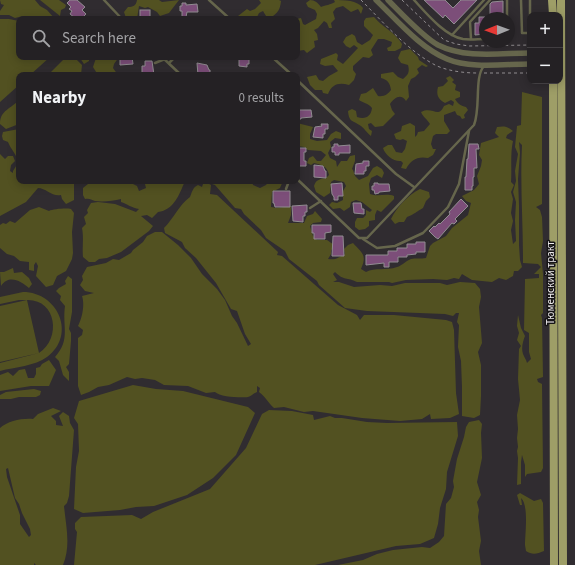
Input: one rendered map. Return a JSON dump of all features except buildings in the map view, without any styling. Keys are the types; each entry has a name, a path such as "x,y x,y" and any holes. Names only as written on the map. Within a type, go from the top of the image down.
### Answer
{"main road":[{"path":"552,0 552,12"},
{"name":"Тюменский тракт","path":"560,0 562,565"},
{"name":"Тюменский тракт","path":"553,84 554,565"}],"street":[{"path":"388,0 428,38 438,45 458,52 527,53"},
{"path":"373,2 419,42 432,52 448,60 466,64 527,64"}],"lane":[{"path":"104,0 119,16"},
{"path":"209,0 227,16"},
{"path":"414,0 443,29 452,35 464,40 479,39"},
{"path":"452,35 484,0"},
{"path":"470,39 470,22 490,0"},
{"path":"507,0 507,12"},
{"path":"521,0 522,33 527,33"},
{"path":"530,0 530,12"},
{"path":"155,63 160,60"},
{"path":"165,60 177,72"},
{"path":"169,64 172,60"},
{"path":"275,60 289,72"},
{"path":"363,239 367,238 474,125 477,117 479,79 481,70 488,65"},
{"path":"300,83 396,174 414,187"},
{"path":"300,182 359,238 377,248 396,246 423,233 448,207 459,184 469,130"},
{"path":"286,189 288,184"},
{"path":"310,208 321,201"}],"path":[{"path":"367,6 373,2"}],"shaded area":[{"path":"0,0 35,0 52,16 16,16 15,18 9,15 0,15 0,11 4,5 1,4"},
{"path":"40,0 59,0 66,5 65,8 61,10 60,16"},
{"path":"137,0 159,0 162,2 179,0 169,13 160,16 157,12 148,7 145,8 139,6 137,16 125,16 124,12 128,7 135,5"},
{"path":"259,0 281,1 277,13 273,16 266,16 263,11 259,13 258,16 238,16 247,9 250,11 255,9 261,3"},
{"path":"310,0 316,2 321,7 335,2 334,0 346,0 357,3 363,8 361,14 358,9 351,12 343,6 336,8 333,12 335,19 331,23 332,28 329,28 327,23 324,21 314,30 317,34 318,40 314,41 315,47 307,53 304,50 300,51 300,18 305,25 316,19 317,14 315,10 308,7 306,3"},
{"path":"374,17 399,40 402,44 401,48 395,51 388,51 387,48 391,46 392,42 384,39 378,39 371,50 373,55 369,58 363,57 353,66 353,70 356,74 354,80 349,85 336,85 328,94 323,93 322,90 315,90 310,85 307,77 316,75 319,80 323,81 338,71 333,65 325,66 320,64 321,59 336,53 338,55 337,60 343,64 358,48 354,45 350,48 346,46 343,42 346,37 352,34 355,36 357,42 362,45 370,40 373,35 364,26 364,21 366,18"},
{"path":"0,19 9,19 16,20 16,60 47,60 33,72 16,72 16,88 0,102"},
{"path":"410,49 419,60 428,66 426,67 422,65 417,69 419,73 411,79 408,86 409,97 406,101 402,97 398,97 390,104 395,114 383,126 375,127 371,123 368,124 369,129 372,131 371,136 362,127 349,118 348,111 352,109 356,111 357,117 360,118 368,117 372,108 359,100 361,94 366,93 373,88 378,96 384,96 389,93 391,90 390,85 387,81 381,78 381,74 393,72 398,77 403,79 405,78 409,71 409,67 408,65 401,63 398,58 401,51"},
{"path":"63,60 77,60 82,65 81,72 51,72"},
{"path":"81,60 89,60 89,61 84,64"},
{"path":"95,60 117,60 113,68 116,72 96,72 93,67"},
{"path":"450,76 454,80 452,82 456,85 455,90 460,92 460,97 455,99 468,110 464,115 465,118 462,119 455,111 444,115 444,121 450,131 447,134 436,134 433,136 431,144 433,149 436,149 433,155 428,158 418,158 412,161 406,169 401,168 403,163 390,158 383,148 388,145 392,145 396,152 402,153 405,149 407,141 403,139 396,139 394,134 401,131 402,126 410,123 415,126 415,137 418,132 424,131 430,124 421,112 429,110 440,112 444,106 449,104 453,106 454,102 451,100 445,103 437,95 438,87 443,86 448,81 446,78"},
{"path":"522,92 542,97 542,204 536,207 540,210 542,217 543,241 541,253 543,274 543,313 541,315 543,377 537,379 538,382 542,384 543,468 541,472 527,474 525,477 525,465 522,455 521,484 517,485 517,415 520,400 518,379 519,349 521,346 517,340 519,333 517,326 518,315 521,328 525,336 522,349 527,363 531,359 529,352 529,333 524,330 525,279 539,278 539,274 534,274 541,267 538,264 523,263 521,174 522,145 519,142 519,245 522,267 518,271 514,271 513,276 506,280 499,278 492,282 472,280 462,274 459,279 406,280 392,283 357,282 343,278 335,272 333,274 337,280 333,282 339,282 354,287 380,285 392,286 405,283 440,283 447,285 460,282 475,283 480,289 481,297 479,307 482,343 478,352 481,365 480,415 474,418 462,416 461,361 458,347 459,325 457,322 459,313 456,313 453,316 445,314 367,311 345,308 319,285 317,281 289,259 285,251 266,238 261,230 244,214 241,209 235,208 215,185 212,184 253,184 260,188 267,184 282,184 280,188 272,192 271,207 277,208 291,206 291,215 288,223 304,223 307,216 313,214 315,211 322,219 321,222 313,223 310,226 313,236 317,240 327,240 334,245 328,259 337,258 345,254 344,249 353,243 364,258 361,269 366,272 393,268 411,259 426,258 430,246 446,236 452,228 468,215 471,203 466,201 462,196 474,190 479,184 477,176 482,160 479,155 481,143 499,137 495,133 497,127 502,126 513,131 507,135 506,138 513,141 511,182 514,185 511,192 513,199 511,213 513,221 511,230 513,244 516,241 516,202 513,192 516,181 515,171 518,154 515,147 517,126 521,125"},
{"path":"16,103 16,125 6,129 0,124 0,119 6,110"},
{"path":"300,124 313,127 310,134 310,139 317,141 327,140 331,134 336,131 341,133 341,139 335,138 330,142 331,147 328,153 330,158 336,161 337,167 341,161 347,161 350,156 355,155 355,161 352,169 355,176 359,180 368,176 373,168 377,166 382,169 384,173 382,178 377,175 371,178 369,184 370,194 391,195 394,196 394,199 381,212 377,210 375,220 369,221 369,226 365,229 359,230 355,227 357,218 363,218 366,215 366,210 370,212 372,210 362,202 356,200 351,202 350,207 344,211 340,208 333,209 329,205 332,202 337,203 343,200 343,191 346,186 344,182 334,180 331,182 330,193 324,197 316,192 314,186 316,182 320,179 326,178 329,175 322,165 314,163 311,165 307,163 309,158 313,156 317,161 321,161 326,155 321,151 308,150 300,146"},
{"path":"16,130 16,157 8,142 3,140 3,132"},
{"path":"0,154 5,159 8,156 13,156 15,161 11,165 10,171 13,173 16,166 16,184 74,184 74,200 66,204 61,195 55,195 44,189 38,188 26,202 0,216"},
{"path":"88,184 133,184 137,186 139,191 146,188 145,184 184,184 172,205 164,211 158,212 152,218 147,215 141,216 153,226 149,231 121,252 107,258 99,259 95,262 89,262 83,257 82,228 86,224 84,217 88,213 87,210 91,203 98,202 115,204 136,212 139,209 121,202 121,199 111,201 95,201 85,199 83,195 83,188"},
{"path":"203,184 211,185 210,194 217,195 278,252 277,255 282,256 338,305 357,315 360,320 364,315 394,315 446,320 452,322 454,330 456,393 459,414 450,418 431,419 430,414 422,419 400,421 362,418 313,411 304,412 284,407 274,408 259,392 260,388 257,386 257,392 249,397 236,397 221,395 215,392 206,393 188,386 164,385 155,380 127,377 109,385 98,387 81,395 78,386 78,338 82,335 83,330 78,326 83,311 82,296 94,293 85,291 80,285 83,280 82,276 87,267 106,263 113,259 119,260 131,253 147,236 155,232 162,232 191,258 202,274 217,289 225,300 248,346 251,344 245,334 237,311 231,309 216,283 196,258 185,248 182,242 165,233 164,228 190,197 195,187 198,185 202,187"},
{"path":"420,189 429,192 430,197 426,201 423,208 407,217 404,222 395,224 391,219 396,210 407,198"},
{"path":"39,207 49,211 71,209 74,213 72,259 66,271 57,276 53,285 46,287 36,276 38,266 36,262 34,265 34,271 29,270 29,262 20,261 14,256 7,254 0,248 0,225 3,223 6,224 10,221 15,223 30,210"},
{"path":"13,268 14,273 22,272 29,278 32,284 29,288 15,280 8,280 1,286 0,272"},
{"path":"68,276 72,279 72,312 69,329 71,333 71,341 69,364 66,367 69,372 69,381 63,375 59,361 55,357 63,344 65,333 65,306 60,300 61,296 56,291 66,284 65,281"},
{"path":"23,292 35,294 46,299 54,307 59,316 62,327 61,338 56,348 47,357 31,364 0,371 0,363 39,353 51,338 53,329 50,312 37,301 19,300 0,304 0,297"},
{"path":"27,300 39,353 0,362 0,306"},
{"path":"49,360 56,370 49,386 31,386 0,391 0,375 8,372 13,376 19,370 25,369 28,378 34,378 36,368 40,367"},
{"path":"133,385 156,389 183,391 248,407 255,413 236,455 213,478 187,495 154,506 83,513 74,509 76,467 79,451 78,424 74,418 79,401"},
{"path":"34,389 41,391 40,395 36,397 0,399 0,395 6,392"},
{"path":"53,408 61,411 51,416 56,421 56,425 63,426 59,416 63,412 69,416 70,423 74,430 69,496 67,503 64,506 67,536 67,550 65,558 63,565 36,565 34,563 34,565 0,565 0,428 15,420 33,419 38,414","holes":["8,468 15,498 30,529 31,535 29,537 20,524 20,515 7,477 6,469"]},
{"path":"269,410 292,411 313,415 314,420 330,416 367,422 387,423 457,422 458,436 447,472 446,489 440,508 434,538 420,544 396,546 315,565 74,565 77,532 75,529 75,523 81,517 132,515 141,519 153,512 210,489 246,448 262,414"},
{"path":"479,420 482,424 482,458 477,482 481,495 477,502 481,541 479,551 481,565 338,565 363,560 377,554 393,550 422,547 430,548 439,542 444,536 446,504 451,498 454,487 453,481 457,459 466,427 469,422"},
{"path":"520,493 534,501 541,499 543,503 544,551 532,554 526,551 526,513 521,498 522,505 520,505 517,495"}]}
